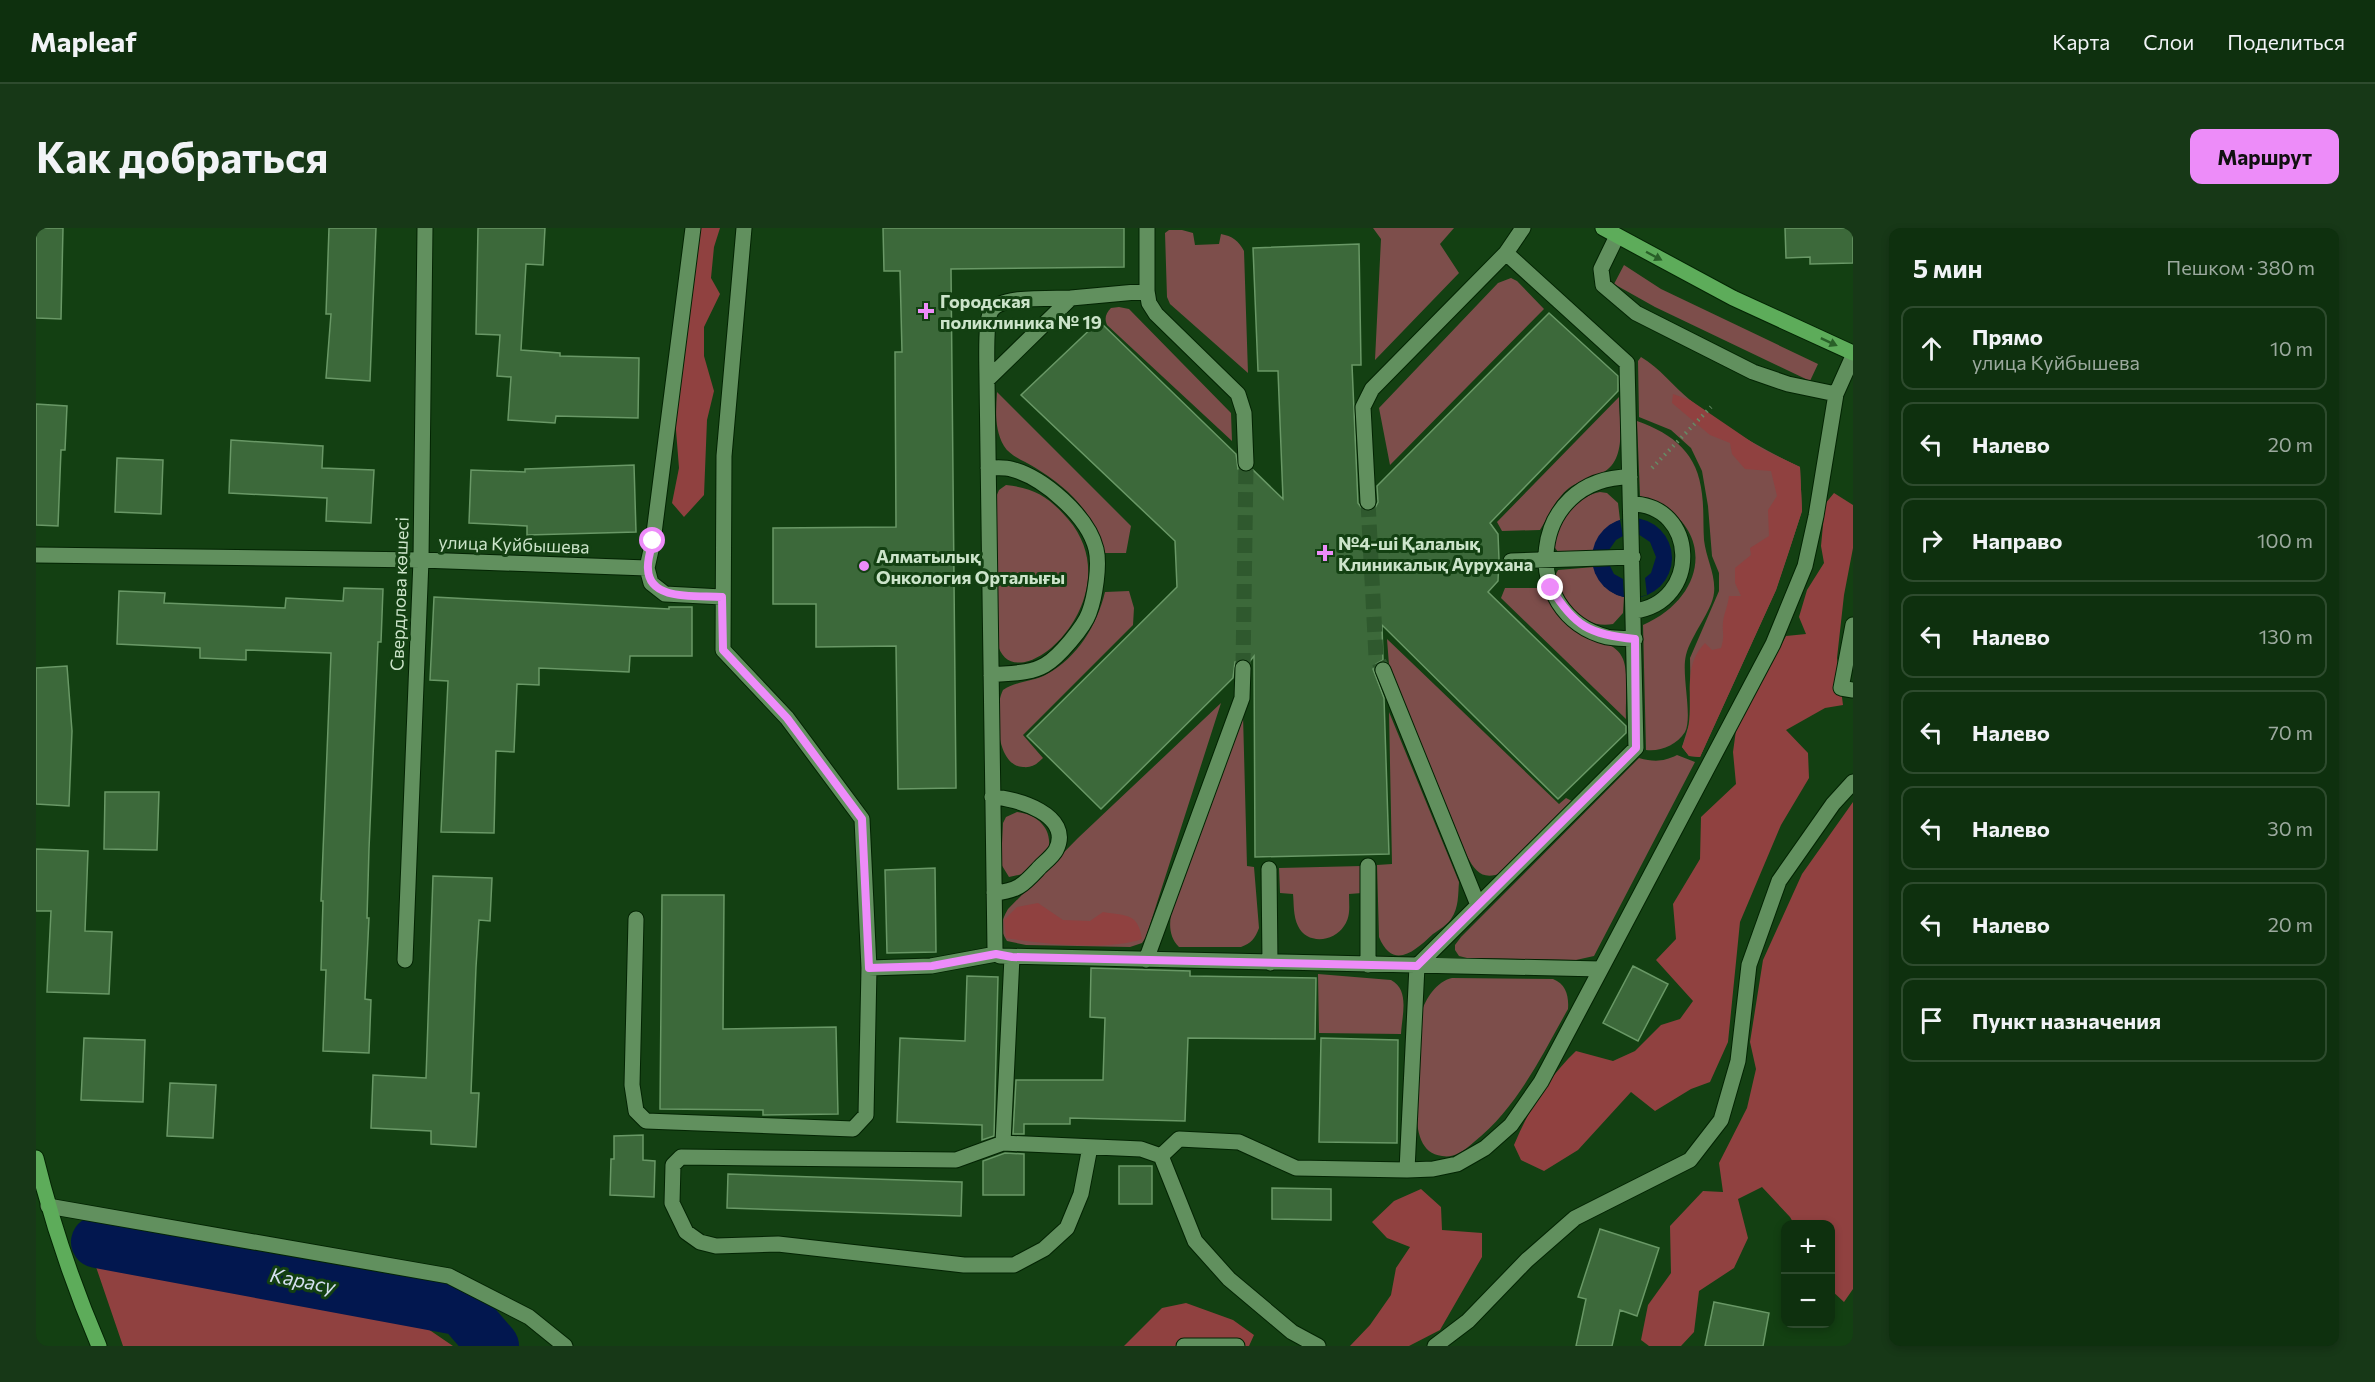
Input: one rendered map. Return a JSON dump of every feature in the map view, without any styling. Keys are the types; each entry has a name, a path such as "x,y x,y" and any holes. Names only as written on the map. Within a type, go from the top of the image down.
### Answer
{"main road":[{"path":"1603,228 1732,298 1853,354"},
{"path":"36,1158 48,1206 76,1292 99,1346"}],"street":[{"name":"Свердлова көшесі","path":"405,960 421,560 425,228"},
{"path":"693,228 653,541 647,568 651,584 665,594 722,597"},
{"path":"636,919 632,1085 636,1111 645,1121 853,1129 866,1115 869,968 862,819 787,718 723,650 724,456 744,228"},
{"path":"1147,228 1149,303 1156,314 1238,394 1244,413 1246,463"},
{"path":"1368,502 1363,407 1372,388 1506,253 1524,228"},
{"path":"1617,236 1601,269 1603,285 1636,313 1753,372 1788,384 1836,394"},
{"path":"1407,1170 1417,966 1636,748 1627,363 1506,253"},
{"path":"1004,1143 1004,955 994,893 992,797 988,321 991,310 1000,303 1013,300 1071,298 1147,291"},
{"path":"987,380 1071,298"},
{"path":"1161,1156 1179,1139 1239,1142 1296,1168 1433,1169 1457,1164 1485,1148 1511,1125 1541,1082 1773,644 1801,576 1816,516 1836,394 1853,354"},
{"path":"988,468 1011,469 1042,484 1072,510 1085,525 1096,549 1097,581 1089,614 1070,642 1045,666 1022,673 991,675"},
{"path":"1630,477 1610,477 1584,487 1562,507 1549,532 1545,560 1551,588 1564,610 1584,627 1607,637 1635,639"},
{"path":"1631,511 1643,504 1660,512 1673,525 1682,542 1684,560 1679,578 1669,594 1656,604 1634,605"},
{"name":"улица Куйбышева","path":"36,555 421,560 647,568"},
{"path":"1511,561 1633,557"},
{"path":"1847,689 1853,624"},
{"path":"1146,960 1242,698 1243,668"},
{"path":"1383,670 1478,905"},
{"path":"1435,1346 1468,1321 1527,1260 1575,1218 1690,1160 1721,1120 1738,1061 1749,965 1779,881 1833,804 1853,782"},
{"path":"992,797 1008,798 1041,811 1056,826 1059,838 1056,850 1022,886 994,893"},
{"path":"1368,867 1368,965"},
{"path":"1269,869 1270,963"},
{"path":"869,968 932,966 1004,955 1601,969"},
{"path":"1090,1147 1081,1194 1067,1228 1044,1249 1014,1265 964,1265 778,1244 716,1246 700,1242 686,1232 672,1203 673,1165 681,1157 956,1160 1004,1143 1141,1149 1161,1156 1195,1241 1229,1279 1292,1332 1318,1346"},
{"path":"48,1206 449,1276 529,1317 565,1346"},
{"path":"1185,1346 1237,1346"}],"path":[{"path":"1630,477 1644,476 1711,407"}],"shaded area":[{"path":"693,228 720,228 714,247 711,278 720,294 704,327 704,356 714,391 707,420 704,495 684,517 672,503 679,468 674,405"},
{"path":"1373,228 1454,228 1440,244 1459,273 1375,360 1381,239"},
{"path":"1169,230 1193,233 1195,245 1219,244 1221,234 1225,235 1237,242 1244,251 1248,373 1170,304 1167,297 1165,233"},
{"path":"1624,265 1661,289 1818,364 1810,381 1655,307 1614,284"},
{"path":"1511,278 1517,281 1544,309 1390,465 1379,408 1498,283"},
{"path":"1111,308 1129,309 1231,413 1232,441 1107,325 1108,312"},
{"path":"1641,357 1654,366 1690,400 1729,428 1800,467 1802,511 1776,590 1700,757 1689,756 1682,747 1691,718 1690,658 1719,591 1719,573 1712,556 1708,506 1702,471 1691,448 1671,430 1639,417 1638,361"},
{"path":"997,392 1131,526 1126,553 1105,553 1087,514 1069,493 1047,475 1007,450 997,426"},
{"path":"1673,394 1690,400 1762,449 1800,467 1802,511 1776,590 1700,757 1689,756 1682,747 1689,720 1692,666 1705,643 1712,650 1721,648 1729,596 1741,596 1735,583 1735,568 1751,555 1750,548 1769,536 1768,510 1777,496 1771,471 1745,469 1732,454 1730,443 1710,435 1672,403"},
{"path":"1619,397 1619,450 1610,467 1564,492 1540,530 1502,531 1497,522"},
{"path":"1637,421 1673,439 1682,447 1695,468 1700,480 1704,540 1714,586 1712,600 1686,655 1688,716 1685,732 1673,744 1662,749 1651,750 1646,750 1643,625 1666,612 1682,596 1692,577 1696,558 1692,539 1682,522 1665,507 1640,496"},
{"path":"1006,485 1025,488 1048,499 1068,519 1085,550 1088,581 1079,610 1064,635 1044,653 1024,662 1007,659 997,642 996,497 999,490"},
{"path":"1600,492 1607,493 1618,503 1620,520 1610,525 1594,551 1558,552 1553,545 1564,519 1583,499"},
{"path":"1834,493 1853,505 1853,548 1844,595 1837,658 1843,705 1825,708 1786,730 1808,753 1809,778 1781,825 1740,922 1728,1042 1710,1082 1691,1089 1655,1111 1631,1092 1578,1150 1544,1171 1521,1160 1514,1145 1540,1095 1566,1061 1576,1051 1613,1061 1635,1051 1661,1025 1680,1019 1693,1001 1656,960 1676,939 1673,904 1700,859 1701,817 1736,784 1733,752 1736,730 1786,636 1806,634 1799,617 1807,590 1824,563 1821,546 1825,504"},
{"path":"1632,518 1647,521 1660,530 1669,543 1672,558 1669,573 1660,586 1647,595 1632,598 1617,595 1604,586 1595,573 1592,558 1595,543 1604,530 1617,521"},
{"path":"1594,567 1604,586 1624,597 1623,613 1613,624 1593,623 1576,612 1569,604 1555,576 1558,570"},
{"path":"1505,588 1543,588 1559,614 1574,630 1616,649 1623,659 1626,672 1626,719 1501,598"},
{"path":"1129,591 1134,608 1133,625 1023,735 1043,758 1029,767 1014,764 1002,747 999,734 998,709 1003,690 1042,677 1058,667 1085,639 1097,616 1105,592"},
{"path":"1387,639 1559,804 1566,798 1572,801 1502,873 1490,876 1481,874 1467,856 1389,665"},
{"path":"1221,703 1146,937 1142,943 1130,947 1026,945 1007,941 1002,925 1008,909 1078,838"},
{"path":"1389,712 1459,882 1454,915 1443,927 1404,955 1391,953 1379,937 1377,865 1392,864"},
{"path":"1243,715 1247,866 1254,867 1259,928 1252,940 1241,947 1179,947 1171,932 1171,914"},
{"path":"1677,755 1695,762 1594,956 1576,960 1459,956 1455,945 1461,937 1639,758 1658,761"},
{"path":"1853,802 1853,1289 1844,1302 1835,1294 1835,1220 1792,1220 1762,1187 1738,1199 1748,1238 1734,1268 1699,1291 1694,1332 1681,1346 1649,1346 1641,1340 1648,1305 1671,1273 1670,1226 1703,1191 1723,1192 1719,1163 1747,1108 1756,1069 1750,1042 1763,960 1802,874"},
{"path":"1017,812 1030,815 1045,827 1049,846 1023,874 1009,877 1001,864 1003,823 1006,817"},
{"path":"1362,866 1362,893 1349,894 1348,918 1340,931 1321,939 1314,939 1302,932 1295,918 1293,894 1280,893 1279,868"},
{"path":"1038,903 1063,920 1090,921 1103,912 1125,915 1138,924 1142,939 1128,943 1094,946 1006,938 1004,920 1017,907"},
{"path":"1318,974 1391,980 1397,984 1404,1004 1401,1034 1319,1033"},
{"path":"1452,978 1553,979 1564,987 1568,1009 1527,1081 1503,1114 1465,1150 1455,1155 1442,1156 1431,1152 1423,1144 1419,1132 1416,1103 1419,1032 1425,1002 1441,983"},
{"path":"1421,1189 1441,1207 1442,1230 1482,1233 1482,1257 1440,1330 1409,1346 1350,1346 1370,1325 1391,1295 1396,1268 1410,1247 1387,1238 1372,1222 1394,1201"},
{"path":"95,1264 428,1329 453,1346 123,1346"},
{"path":"1186,1303 1233,1320 1254,1335 1249,1346 1124,1346 1162,1308"}],"pier":[{"path":"1631,518 1638,534 1650,542 1656,557 1651,573 1645,578 1647,595 1634,598 1624,597 1623,579 1614,574 1610,566 1594,567 1592,558 1594,551 1609,550 1616,540 1623,536 1620,520"}],"building":[{"path":"36,228 63,228 61,319 36,318"},
{"path":"329,228 376,228 370,381 326,378 331,314 326,314"},
{"path":"478,228 545,228 543,265 526,264 521,350 560,353 560,356 639,358 638,418 556,416 555,423 508,420 511,377 497,376 500,335 476,334"},
{"name":"Алматылық Онкология Орталығы","path":"883,228 1124,228 1124,267 951,269 956,788 898,789 896,646 816,647 816,604 773,604 773,528 896,527 895,352 902,352 900,271 884,271"},
{"path":"1785,228 1853,228 1853,263 1810,264 1810,257 1786,258"},
{"name":"№4-ші Қалалық Клиникалық Аурухана","path":"1359,244 1361,365 1352,365 1358,503 1363,510 1374,510 1378,502 1377,486 1549,313 1618,376 1618,391 1490,523 1498,534 1499,559 1498,581 1488,592 1626,726 1626,733 1558,799 1382,625 1383,660 1373,669 1384,698 1389,854 1255,857 1254,656 1250,661 1243,658 1235,662 1233,678 1101,809 1027,736 1177,587 1175,541 1021,395 1099,321 1236,454 1238,469 1246,473 1253,470 1283,499 1278,371 1258,371 1253,248"},
{"path":"36,404 67,406 65,450 61,450 58,526 36,525"},
{"path":"231,440 323,446 322,468 374,470 371,523 326,521 327,498 229,493"},
{"path":"117,458 163,460 161,514 115,512"},
{"path":"634,465 636,532 527,535 527,526 469,523 471,470 525,472 525,469"},
{"path":"344,588 383,589 381,642 378,642 369,849 367,918 369,918 365,999 371,1000 369,1053 323,1051 326,970 321,970 323,901 321,901 331,653 246,650 246,660 200,658 200,648 117,644 119,591 165,593 164,603 285,608 286,598 343,601"},
{"path":"434,597 669,609 669,607 692,607 692,656 630,656 629,672 539,668 539,685 517,684 514,752 496,751 494,833 441,832 448,681 430,680"},
{"path":"67,666 72,731 69,806 36,804 36,668"},
{"path":"105,792 159,792 157,850 104,849"},
{"path":"36,849 88,851 85,931 112,932 109,994 47,992 51,911 36,911"},
{"path":"935,868 936,952 887,953 885,870"},
{"path":"433,876 492,878 490,921 479,920 476,967 471,1093 479,1093 476,1147 431,1144 431,1131 371,1128 373,1075 426,1078"},
{"path":"662,895 724,895 723,1029 836,1027 838,1114 763,1115 763,1110 660,1109"},
{"path":"1633,966 1668,984 1638,1041 1603,1023"},
{"path":"1091,968 1190,971 1190,976 1316,978 1315,1039 1188,1038 1185,1121 1070,1118 1070,1124 1024,1124 1024,1134 1013,1134 1016,1080 1103,1080 1105,1018 1090,1017"},
{"path":"967,976 998,977 994,1136 982,1140 982,1125 897,1122 900,1038 965,1041"},
{"path":"84,1038 145,1040 143,1102 81,1100"},
{"path":"1321,1038 1398,1040 1397,1143 1319,1142"},
{"path":"170,1083 216,1085 213,1138 167,1136"},
{"path":"643,1135 643,1160 655,1161 654,1197 610,1195 614,1136"},
{"path":"1005,1153 1024,1154 1024,1195 983,1195 983,1161"},
{"path":"1119,1166 1152,1166 1152,1204 1119,1204"},
{"path":"728,1174 962,1182 961,1216 727,1208"},
{"path":"1272,1188 1331,1189 1331,1220 1272,1219"},
{"path":"1600,1229 1659,1248 1637,1316 1620,1310 1612,1346 1576,1346 1586,1299 1578,1297"},
{"path":"1714,1302 1769,1313 1763,1346 1705,1346"}],"waterway":[{"name":"Карасу","path":"97,1242 462,1310 493,1346"}],"tunnel":[{"path":"1243,668 1246,463"},
{"path":"1368,502 1376,656 1383,670"}],"place":[{"name":"Городская поликлиника № 19","path":"926,311"},
{"name":"№4-ші Қалалық Клиникалық Аурухана","path":"1325,553"},
{"name":"Алматылық Онкология Орталығы","path":"864,566"}],"route":[{"path":"653,541 647,568 651,584 665,594 722,597 723,650 787,718 862,819 869,968 932,966 996,954 1012,957 1417,966 1636,748 1635,639 1607,637 1584,627 1564,610 1551,588"}]}
